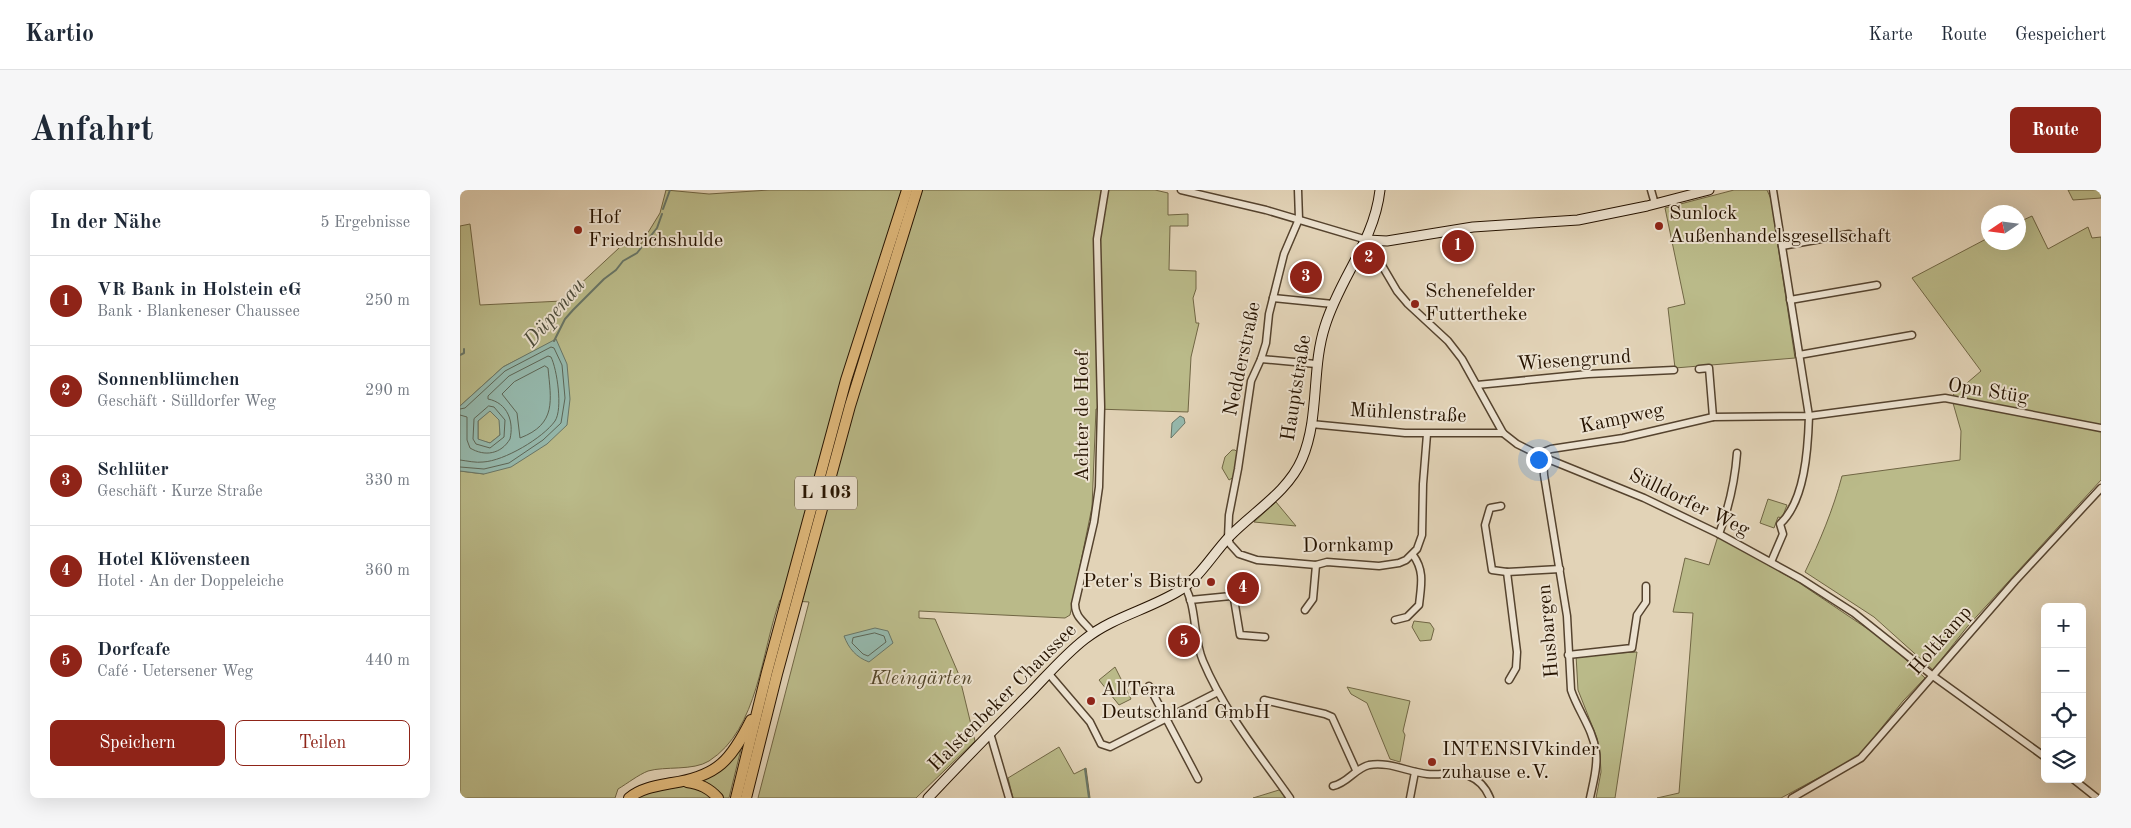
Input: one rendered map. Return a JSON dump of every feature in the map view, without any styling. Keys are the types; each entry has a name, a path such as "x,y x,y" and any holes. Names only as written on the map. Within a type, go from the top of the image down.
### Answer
{"highway":[{"name":"L 103","path":"736,798 846,380 907,190"},
{"name":"L 103","path":"746,798 777,674 850,406 917,190"},
{"name":"L 103","path":"629,798 649,787 684,781 714,771 727,760 742,738 760,704"},
{"name":"L 103","path":"684,781 704,786 718,798"}],"main road":[{"name":"Hauptstraße","path":"1185,587 1228,538 1285,485 1302,460 1311,424 1316,364 1322,336 1348,272 1368,240 1378,208 1380,190"},
{"path":"1368,240 1387,241 1473,228 1578,220 1655,204 1709,190"},
{"name":"Halstenbeker Chaussee","path":"928,798 1076,647 1120,617 1164,599 1185,587"}],"street":[{"name":"Achter de Hoef","path":"1094,633 1078,618 1075,612 1075,604 1094,522 1099,486 1101,407 1097,238 1105,190"},
{"path":"1181,190 1299,219 1368,240"},
{"name":"Nedderstraße","path":"1228,538 1229,514 1251,382 1261,359 1284,254 1299,219 1298,190"},
{"path":"1651,190 1655,204"},
{"path":"1771,562 1783,534 1780,524 1790,515 1799,489 1808,451 1809,416 1772,190"},
{"path":"1782,246 1850,234"},
{"name":"Sülldorfer Weg","path":"1368,240 1397,291 1408,304 1448,341 1462,359 1503,433 1517,444 1644,498 1719,534 1827,594 1933,676 2041,754"},
{"path":"1790,300 1877,285"},
{"path":"1273,298 1334,304"},
{"path":"1799,355 1912,335"},
{"path":"1261,359 1316,364"},
{"path":"1699,369 1709,368 1713,417"},
{"name":"Wiesengrund","path":"1477,385 1588,374 1674,370"},
{"name":"Opn Stüg","path":"1809,416 1945,398 2101,428"},
{"name":"Kampweg","path":"1541,455 1551,450 1624,438 1713,417 1809,416"},
{"name":"Mühlenstraße","path":"1311,424 1427,434 1503,433"},
{"name":"Dornkamp","path":"1228,538 1234,550 1244,557 1257,560 1316,564 1327,562 1390,565 1399,563 1413,555 1420,542 1423,526 1423,484 1427,434"},
{"path":"1719,534 1728,511 1736,476 1737,453"},
{"name":"Husbargen","path":"1541,455 1567,616 1571,690 1589,729 1596,750 1590,798"},
{"name":"Holtkamp","path":"1792,798 1862,758 2015,581 2101,488"},
{"path":"1501,506 1490,508 1486,525 1492,570 1507,572 1560,569"},
{"path":"1395,620 1407,617 1419,605 1422,575 1421,567 1413,555"},
{"path":"1305,610 1313,599 1316,564"},
{"path":"1507,572 1517,652 1516,668 1509,680"},
{"path":"1568,655 1632,648 1637,615 1646,602 1646,586"},
{"path":"1185,587 1190,600 1198,648 1202,660 1218,692 1250,743 1290,798"},
{"path":"1190,600 1231,596 1234,599 1240,635 1265,637"},
{"path":"1049,674 1090,722 1099,740 1105,746 1114,747 1218,692"},
{"path":"1149,686 1198,778"},
{"path":"1264,700 1324,714 1332,718 1356,770"},
{"path":"990,733 1009,798"},
{"path":"1333,786 1346,781 1356,770 1376,764 1426,774 1460,773 1470,776 1486,788 1490,798"},
{"path":"1410,798 1415,772"},
{"path":"2078,783 2097,798"}],"green space":[{"name":"Kleingärten","path":"666,190 709,194 769,190 1155,190 1168,193 1168,215 1188,214 1188,226 1170,226 1169,270 1196,271 1196,289 1193,298 1196,323 1199,323 1191,357 1188,412 1096,409 1092,507 1070,615 1065,618 919,611 919,618 935,619 959,675 975,741 916,798 758,798 809,602 780,600 756,688 739,730 726,747 709,761 695,766 648,771 618,789 615,798 460,798 460,471 484,474 556,340 503,367 460,406 460,226 470,224 480,305 562,301 633,235 641,244 660,213"},
{"path":"1734,190 1767,190 1771,199 1795,358 1675,368 1668,308 1685,304 1665,208"},
{"path":"2068,190 2101,190 2101,198 2073,200"},
{"path":"2032,216 2048,249 2088,227 2092,238 2101,237 2101,480 1967,627 1933,670 1874,617 1805,572 1826,525 1842,476 1960,460 1961,431 1953,403 1953,395 1981,371 1912,278 1981,242 1981,250 2026,250 2026,219"},
{"path":"490,410 500,420 500,435 490,443 478,440 478,421"},
{"path":"1232,450 1237,452 1234,477 1229,480 1222,468 1225,457"},
{"path":"1768,499 1787,505 1782,518 1778,517 1774,528 1760,523"},
{"path":"1276,502 1296,526 1254,522"},
{"path":"1718,536 1798,582 1887,642 1925,678 1903,701 1859,756 1781,798 1657,798 1679,793 1693,613 1673,612 1685,558 1709,565"},
{"path":"1414,621 1430,623 1434,629 1431,640 1420,641 1412,627"},
{"path":"1637,652 1615,798 1596,798 1601,772 1600,754 1597,738 1578,690 1576,655"},
{"path":"1115,667 1131,699 1119,705 1099,680"},
{"path":"1347,687 1410,701 1403,731 1405,735 1400,762 1390,759 1367,703 1351,694"},
{"path":"742,745 729,798 721,798 695,781"},
{"path":"1059,747 1074,774 1086,768 1090,798 1013,798 1008,778"},
{"path":"688,785 696,786 714,798 636,798 658,789"},
{"path":"1279,790 1285,798 1253,798"}],"water":[{"path":"556,339 567,364 570,399 567,425 547,444 511,467 484,474 460,471 460,406 503,367","holes":["490,411 499,420 500,435 490,443 478,439 478,421"]},
{"path":"1180,416 1184,418 1185,423 1171,438 1172,423"},
{"path":"875,628 888,631 893,643 869,662 853,652 844,636"}],"waterway":[{"name":"Düpenau","path":"663,209 670,190"},
{"name":"Düpenau","path":"554,341 565,319 573,310 604,279 616,270 623,261 637,253 657,228 662,214"},
{"path":"460,355 464,353 464,349"},
{"path":"1085,769 1089,798"}],"place":[{"name":"Sunlock Außenhandelsgesellschaft","path":"1659,226"},
{"name":"Hof Friedrichshulde","path":"578,230"},
{"name":"VR Bank in Holstein eG","path":"1458,246"},
{"name":"Sonnenblümchen","path":"1369,258"},
{"name":"Schlüter","path":"1306,277"},
{"name":"Schenefelder Futtertheke","path":"1415,304"},
{"name":"Peter's Bistro","path":"1211,582"},
{"name":"Hotel Klövensteen","path":"1243,588"},
{"name":"Dorfcafe","path":"1184,641"},
{"name":"AllTerra Deutschland GmbH","path":"1091,701"},
{"name":"INTENSIVkinder zuhause e.V.","path":"1432,762"}]}
